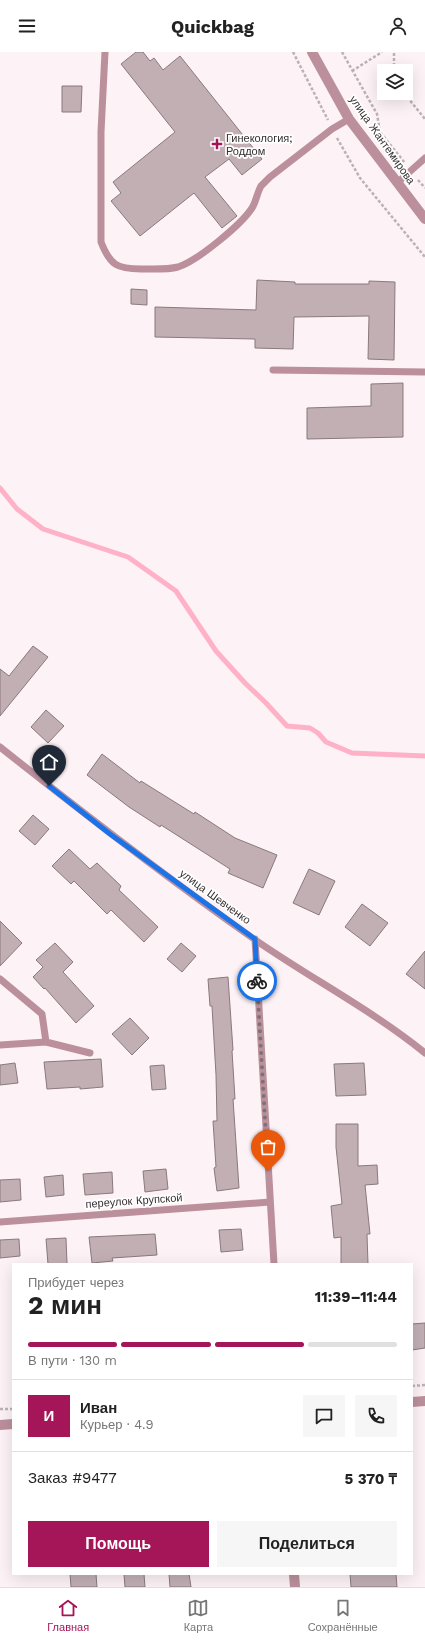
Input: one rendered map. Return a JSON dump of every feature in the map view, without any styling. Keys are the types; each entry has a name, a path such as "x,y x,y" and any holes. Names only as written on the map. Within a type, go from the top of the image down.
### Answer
{"street":[{"name":"улица Жантемирова","path":"312,52 350,119 425,219"},
{"path":"413,1402 425,1401"},
{"path":"0,1425 12,1424"},
{"path":"294,1575 295,1587"}],"lane":[{"path":"105,52 101,132 101,242 112,263 124,269 178,267 203,252 245,218 253,207 261,186 270,177 332,129 350,119"},
{"path":"397,183 425,158"},
{"path":"273,370 425,372"},
{"name":"улица Шевченко","path":"0,747 110,834 255,939 400,1032 425,1053"},
{"path":"255,939 274,1263"},
{"path":"0,979 42,1014 46,1042"},
{"path":"0,1045 46,1042 90,1053"},
{"name":"переулок Крупской","path":"0,1222 270,1202"}],"path":[{"path":"293,52 332,129 360,178 425,257"},
{"path":"342,52 377,114 380,132 425,188"},
{"path":"352,71 382,52"},
{"path":"394,52 394,64"},
{"path":"410,100 425,119"},
{"path":"413,1386 425,1385"},
{"path":"0,1409 12,1409"}],"building":[{"name":"Гинекология; Роддом","path":"136,52 143,52 150,61 154,58 163,70 180,56 262,159 242,175 229,159 205,177 237,216 222,228 194,193 140,236 111,201 121,193 113,182 175,132 121,64"},
{"path":"62,86 82,86 81,112 62,112"},
{"path":"257,280 295,282 295,284 369,284 369,281 395,282 394,360 368,359 369,316 294,317 293,349 255,348 255,339 155,337 155,307 256,310"},
{"path":"131,289 147,290 147,305 131,304"},
{"path":"403,383 403,437 307,439 307,408 371,406 371,384"},
{"path":"33,646 48,657 0,716 0,669 9,676"},
{"path":"46,710 64,726 48,743 31,727"},
{"path":"102,754 140,783 141,781 194,814 195,812 235,838 277,855 263,888 228,873 230,869 161,825 160,827 129,807 87,775"},
{"path":"33,815 49,829 35,845 19,831"},
{"path":"69,849 90,869 97,863 121,886 119,890 158,927 144,942 111,910 107,914 74,881 71,884 52,866"},
{"path":"309,869 335,881 319,915 293,903"},
{"path":"362,904 388,923 370,946 345,927"},
{"path":"0,921 22,943 0,966"},
{"path":"55,943 73,962 63,972 94,1006 76,1023 45,988 44,989 33,977 43,967 36,960"},
{"path":"181,943 196,956 182,972 167,959"},
{"path":"425,951 425,989 406,974"},
{"path":"228,977 233,1050 235,1099 233,1099 239,1188 217,1191 214,1168 216,1167 213,1121 217,1121 216,1075 212,1006 210,1006 208,979"},
{"path":"130,1018 149,1038 132,1055 112,1034"},
{"path":"101,1059 103,1087 47,1089 44,1062"},
{"path":"15,1063 18,1083 0,1085 0,1065"},
{"path":"364,1063 366,1095 336,1096 334,1064"},
{"path":"164,1065 166,1089 152,1090 150,1066"},
{"path":"336,1124 358,1124 358,1166 377,1165 378,1184 365,1185 370,1234 367,1234 368,1263 341,1263 341,1237 334,1238 331,1206 342,1204 336,1147"},
{"path":"166,1169 168,1189 145,1192 143,1171"},
{"path":"112,1172 113,1193 85,1195 83,1174"},
{"path":"63,1175 64,1195 46,1197 44,1177"},
{"path":"20,1179 21,1200 0,1202 0,1180"},
{"path":"241,1229 243,1250 221,1252 219,1230"},
{"path":"155,1234 157,1255 112,1258 113,1261 92,1263 89,1237"},
{"path":"66,1238 67,1263 48,1263 46,1239"},
{"path":"19,1239 20,1256 0,1258 0,1240"},
{"path":"425,1323 425,1348 413,1350 413,1324"},
{"path":"70,1575 96,1575 97,1587 71,1587"},
{"path":"124,1575 144,1575 145,1587 125,1587"},
{"path":"169,1575 189,1575 191,1587 170,1587"},
{"path":"350,1575 396,1575 397,1587 351,1587"}],"waterway":[{"path":"0,488 17,509 43,529 128,557 176,591 216,651 287,726 310,728 318,733 326,742 352,753 425,756"}],"way so far":[{"path":"257,981 268,1171"}],"place":[{"name":"Гинекология; Роддом","path":"217,144"}],"route":[{"path":"49,786 110,834 255,939 257,981"}]}
